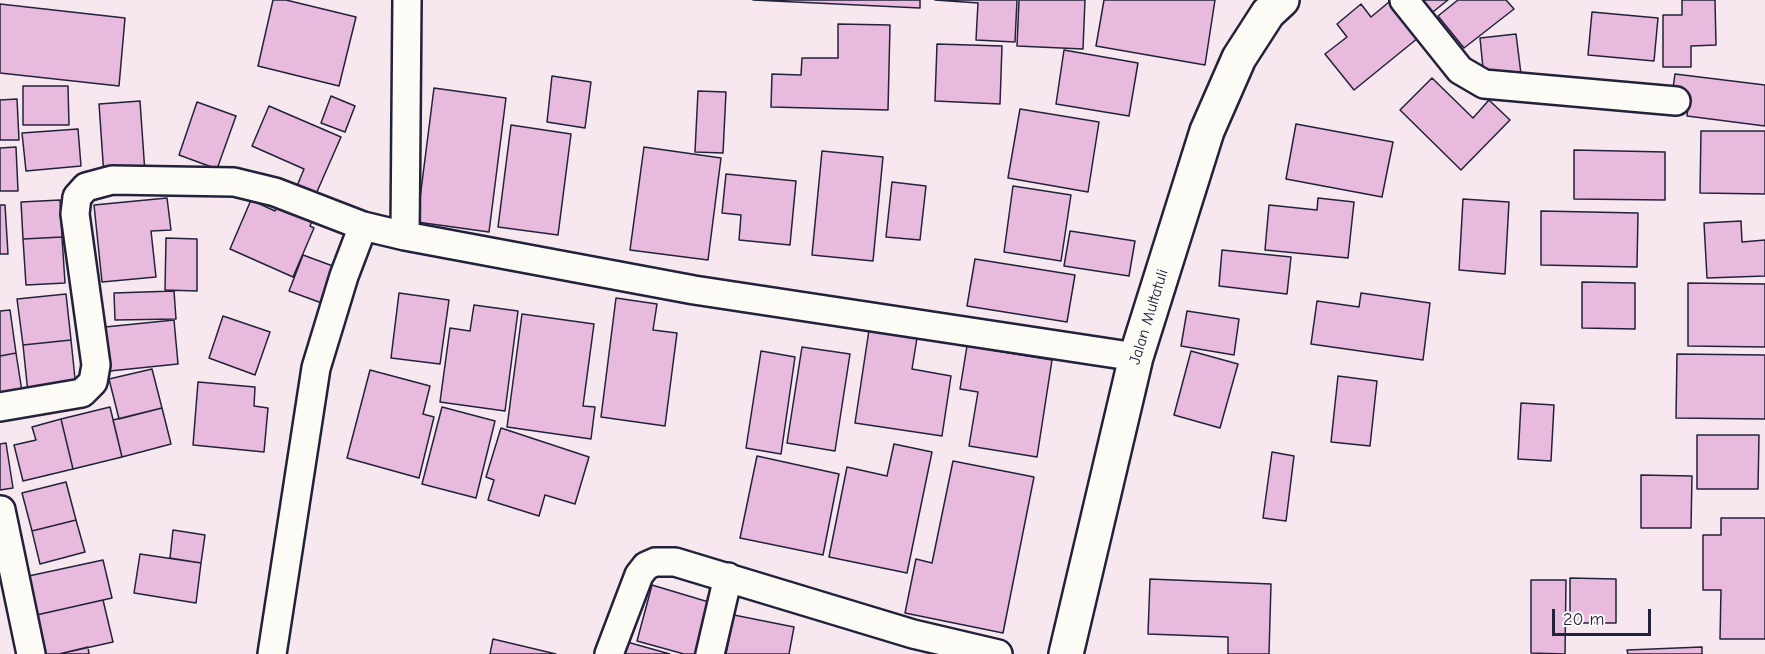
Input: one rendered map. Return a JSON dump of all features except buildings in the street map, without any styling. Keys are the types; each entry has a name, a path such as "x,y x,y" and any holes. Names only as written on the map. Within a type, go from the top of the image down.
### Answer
{"main road":[{"name":"Jalan Multatuli","path":"1066,654 1136,357 1207,132 1239,58 1268,13 1282,0"}],"street":[{"path":"405,236 406,0"},
{"path":"1404,0 1460,70 1484,84 1676,101"},
{"path":"0,407 82,393 93,382 96,365 75,214 77,197 86,187 112,180 234,182 275,192 363,226 405,236 694,290 1136,357"},
{"path":"272,654 316,368 344,276 363,226"},
{"path":"1,510 31,654"},
{"path":"609,654 639,575 646,566 655,562 675,562 913,634 998,654"},
{"path":"710,654 728,577"}]}
